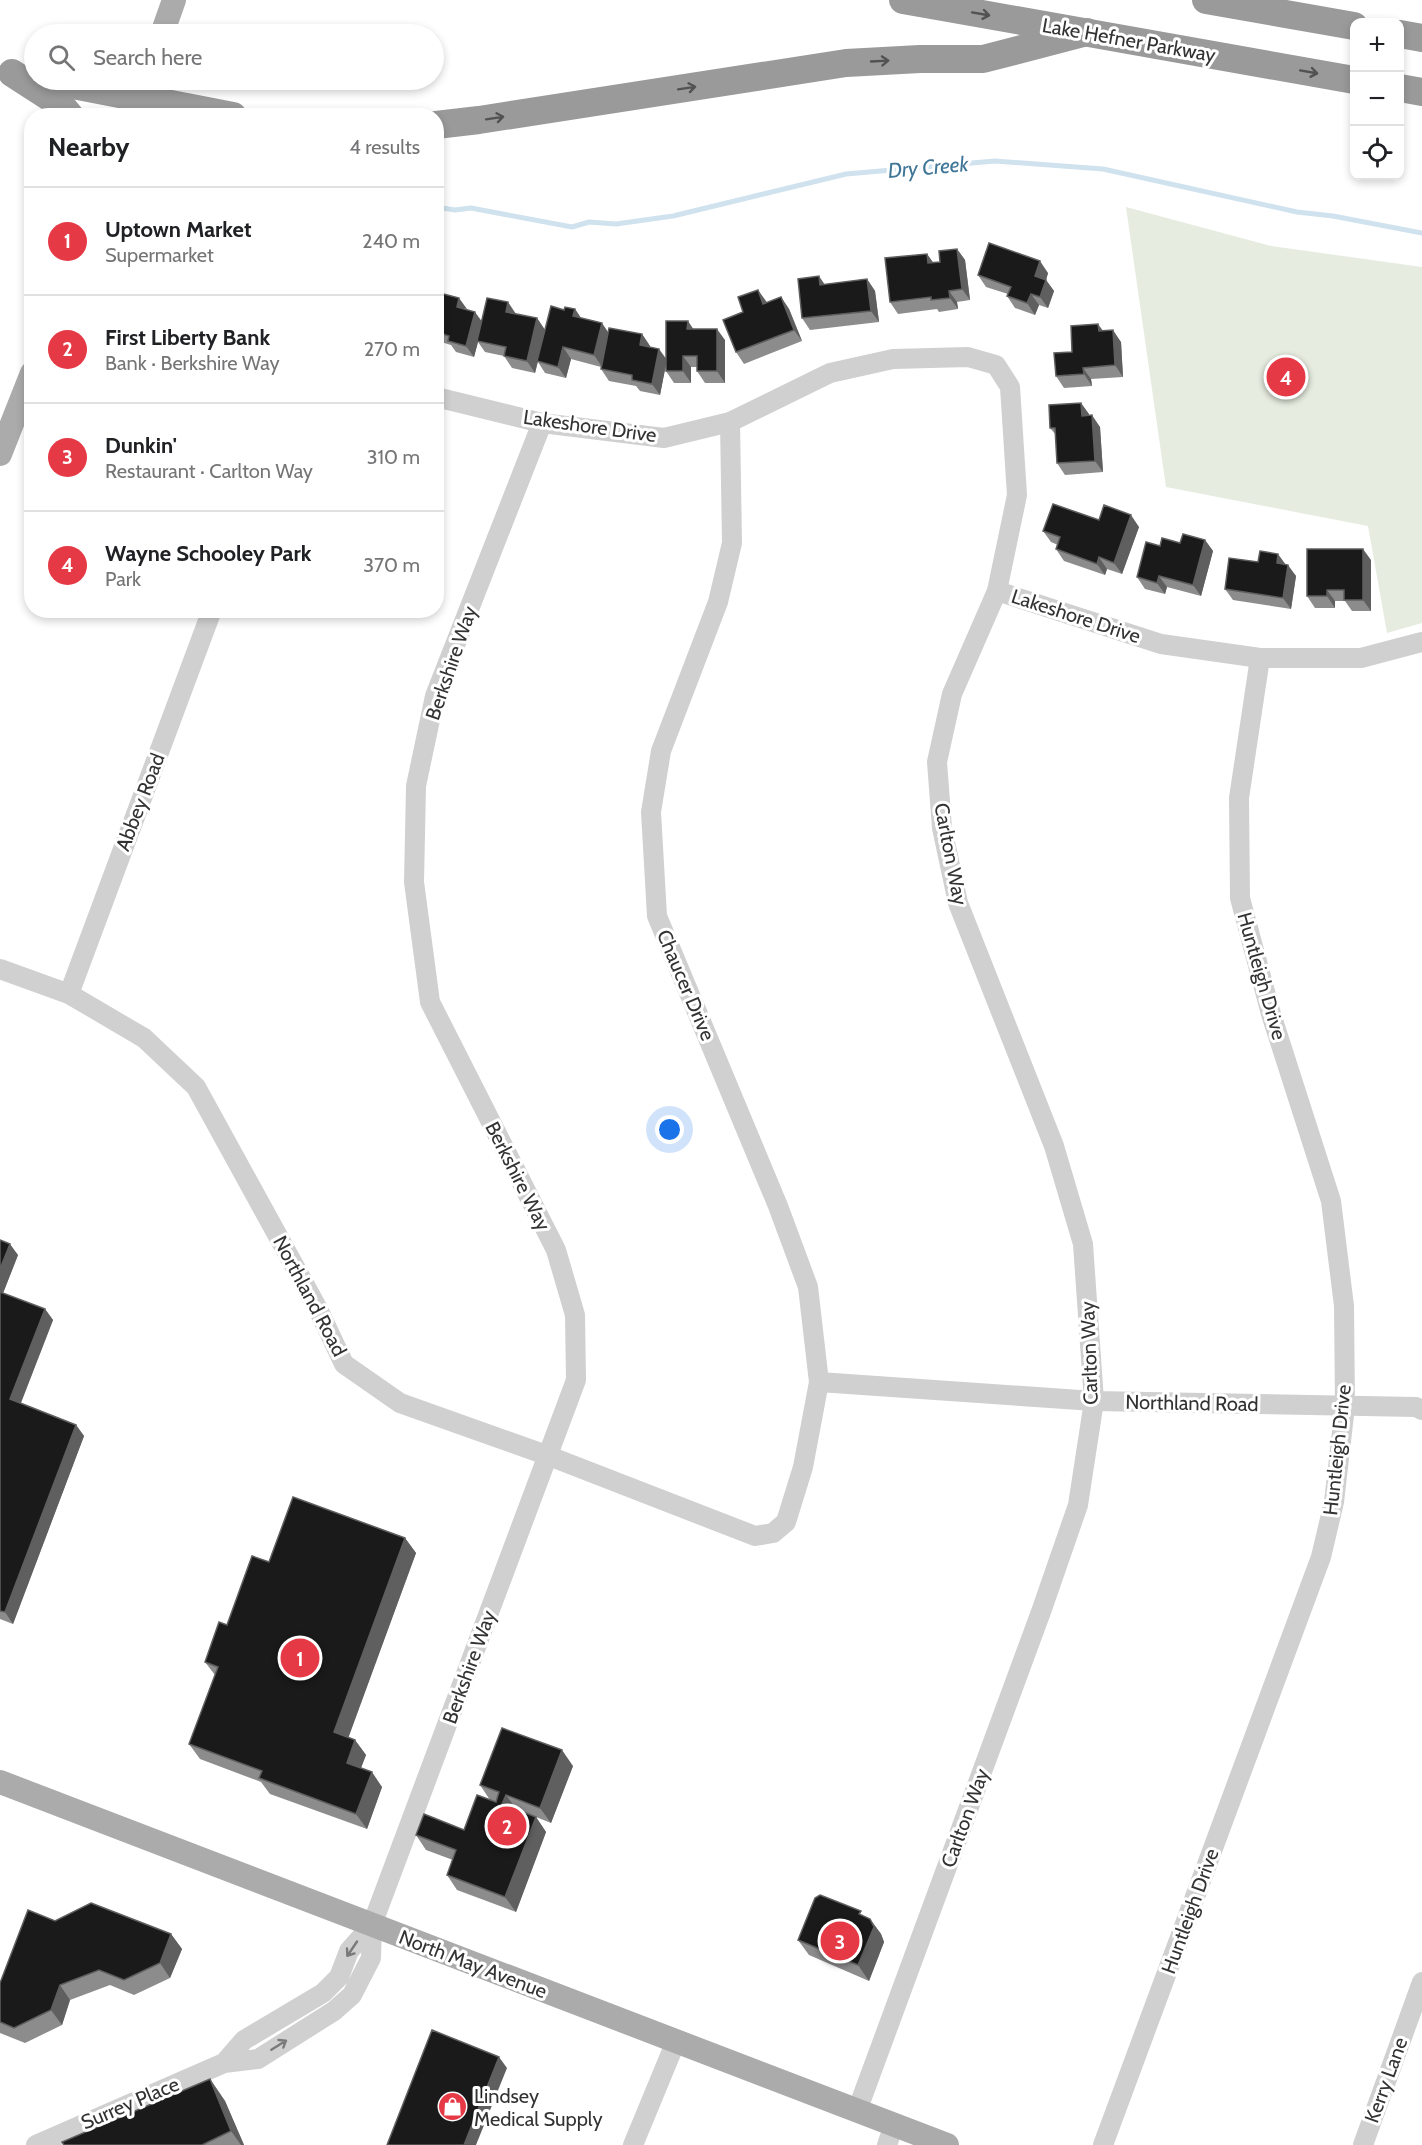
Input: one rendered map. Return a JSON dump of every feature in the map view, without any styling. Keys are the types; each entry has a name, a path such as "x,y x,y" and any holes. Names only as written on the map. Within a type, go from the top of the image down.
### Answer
{"highway":[{"name":"Lake Hefner Parkway","path":"903,0 1350,79"},
{"path":"1206,0 1350,25"},
{"path":"1250,0 1286,14"},
{"path":"444,123 479,120 846,63 920,59 983,59 1087,32"},
{"path":"1404,35 1422,38"},
{"path":"1404,89 1422,92"},
{"path":"41,90 63,108"},
{"path":"99,90 192,108"}],"main road":[{"path":"166,24 174,0"},
{"path":"0,454 24,393"},
{"name":"North May Avenue","path":"0,1782 857,2111 890,2135 947,2145"}],"street":[{"name":"Lakeshore Drive","path":"444,399 542,423 664,438 730,422 830,373 893,359 968,357 996,365 1010,387 1017,495 997,591 1161,644 1260,658 1361,658 1422,642"},
{"name":"Chaucer Drive","path":"730,422 732,543 718,602 661,751 651,812 657,916 778,1206 808,1287 819,1382 803,1467 786,1522 773,1533"},
{"name":"Berkshire Way","path":"372,1925 576,1380 575,1315 556,1250 430,1002 414,882 416,786 435,696 542,423"},
{"name":"Carlton Way","path":"857,2111 1042,1610 1078,1506 1094,1401 1083,1244 1054,1146 958,903 942,828 937,762 952,694 997,591"},
{"name":"Abbey Road","path":"69,994 209,618"},
{"name":"Huntleigh Drive","path":"1103,2145 1321,1557 1334,1502 1345,1406 1344,1306 1331,1201 1271,1014 1240,898 1239,798 1260,658"},
{"name":"Northland Road","path":"0,969 69,994 144,1038 196,1087 318,1309 344,1364 400,1402 549,1456 755,1536 773,1533"},
{"name":"Northland Road","path":"819,1382 1094,1401 1416,1407 1422,1410"},
{"name":"Surrey Place","path":"36,2145 224,2063 258,2059 334,2011 352,1995 371,1958 372,1925"},
{"name":"Kerry Lane","path":"1363,2145 1422,1982"},
{"path":"633,2145 676,2041"}],"shaded area":[{"path":"1126,207 1271,246 1422,267 1422,623 1387,633 1368,526 1166,487"}],"building":[{"path":"989,243 1040,261 1035,276 1046,280 1040,297 1031,294 1027,303 1007,296 1011,287 978,275"},
{"path":"957,249 962,289 949,291 950,298 931,300 931,297 890,302 885,258 927,254 928,263 940,262 939,251"},
{"path":"819,276 820,285 867,279 871,311 802,318 798,279"},
{"path":"758,290 763,304 781,297 794,330 736,352 723,320 743,312 738,297"},
{"path":"444,294 459,298 457,307 475,312 466,346 448,341 449,336 444,334"},
{"path":"487,298 508,302 506,312 537,318 527,361 504,356 506,347 477,341"},
{"path":"551,306 564,310 565,307 575,309 573,316 602,323 594,355 563,347 558,367 537,361"},
{"path":"666,321 688,321 687,329 717,329 717,371 697,371 697,356 683,356 683,371 666,371"},
{"path":"1098,324 1099,331 1113,330 1115,365 1083,368 1084,374 1056,376 1054,353 1072,352 1071,326"},
{"path":"609,328 642,334 640,345 659,349 652,384 632,380 632,375 601,369"},
{"path":"1081,403 1082,416 1092,415 1095,461 1057,463 1055,428 1050,428 1049,405"},
{"path":"1053,504 1099,520 1104,505 1131,515 1114,563 1099,557 1097,564 1056,549 1060,537 1043,531"},
{"path":"1183,534 1205,540 1193,585 1159,576 1157,583 1137,577 1146,542 1160,546 1162,538 1180,543"},
{"path":"1307,549 1363,549 1363,600 1344,600 1344,590 1327,590 1327,596 1307,596"},
{"path":"1260,551 1278,554 1277,563 1288,565 1283,598 1225,589 1229,558 1258,562"},
{"path":"0,1240 10,1244 0,1269"},
{"path":"0,1292 45,1309 10,1399 76,1425 5,1612 0,1611"},
{"path":"293,1497 405,1538 334,1732 355,1740 347,1763 372,1772 356,1814 259,1778 262,1771 189,1744 218,1667 205,1662 219,1622 227,1625 252,1556 269,1562"},
{"path":"502,1728 562,1750 540,1808 506,1795 502,1804 536,1817 505,1897 447,1875 456,1850 416,1835 424,1814 464,1830 477,1795 496,1802 499,1792 480,1785"},
{"path":"820,1895 861,1911 859,1914 870,1919 874,1927 858,1965 798,1940 815,1898"},
{"path":"91,1903 171,1934 160,1963 124,1980 99,1970 60,1985 51,2010 14,2028 0,2022 0,1983 28,1910 55,1921"},
{"name":"Lindsey Medical Supply","path":"432,2030 499,2057 464,2145 387,2145"},
{"path":"210,2079 231,2131 202,2145 64,2145 62,2142"}],"waterway":[{"name":"Dry Creek","path":"444,208 455,210 471,208 572,227 589,222 616,224 673,216 846,174 995,161 1103,169 1297,212 1333,216 1422,233"}],"place":[{"name":"Wayne Schooley Park","path":"1286,377"},
{"name":"Uptown Market","path":"300,1658"},
{"name":"First Liberty Bank","path":"507,1826"},
{"name":"Dunkin'","path":"840,1941"},
{"name":"Lindsey Medical Supply","path":"453,2107"}]}
